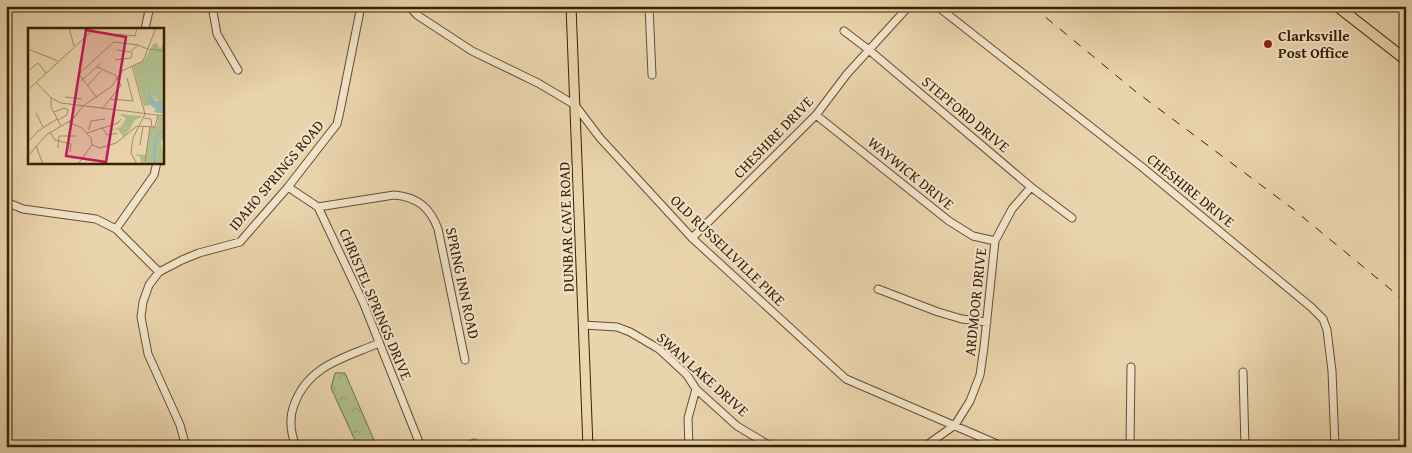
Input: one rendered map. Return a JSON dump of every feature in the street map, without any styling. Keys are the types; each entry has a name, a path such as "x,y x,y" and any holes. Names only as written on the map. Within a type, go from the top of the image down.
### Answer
{"highway":[{"path":"1337,6 1406,60"}],"main road":[{"name":"DUNBAR CAVE ROAD","path":"571,6 588,447"}],"street":[{"path":"145,28 150,6"},
{"path":"212,6 218,34 238,70"},
{"name":"IDAHO SPRINGS ROAD","path":"159,272 200,253 240,242 288,186 337,124 361,6"},
{"name":"OLD RUSSELLVILLE PIKE","path":"409,6 417,16 472,51 538,82 575,105 600,138 692,238 846,379 1004,447"},
{"path":"649,6 652,75"},
{"name":"CHESHIRE DRIVE","path":"692,238 816,115 847,74 909,6"},
{"name":"CHESHIRE DRIVE","path":"937,6 1142,167 1323,319 1327,330 1332,371 1334,447"},
{"name":"STEPFORD DRIVE","path":"844,31 1031,187 1072,218"},
{"name":"WAYWICK DRIVE","path":"816,115 949,221 973,236 995,241"},
{"path":"116,229 154,174 156,164"},
{"name":"CHRISTEL SPRINGS DRIVE","path":"288,186 318,207 363,302 421,447"},
{"name":"ARDMOOR DRIVE","path":"955,425 970,401 980,375 995,241 1012,210 1031,187"},
{"name":"SPRING INN ROAD","path":"318,207 394,194 414,200 429,211 438,229 465,360"},
{"path":"6,202 23,209 96,219 116,229 159,272 149,285 143,302 141,317 148,354 177,418 186,447"},
{"path":"878,289 938,312 962,319 987,322"},
{"name":"SWAN LAKE DRIVE","path":"583,325 617,328 636,335 659,348 687,375 696,389 737,426 772,447"},
{"path":"296,447 291,420 293,409 303,386 320,369 347,355 380,343"},
{"path":"1130,447 1131,367"},
{"path":"1243,372 1245,447"},
{"path":"689,447 688,418 696,389"},
{"path":"924,447 955,425"}],"green space":[{"path":"335,373 345,373 377,447 358,447 331,388"}],"railway":[{"path":"1032,6 1135,91 1293,209 1406,302"}],"place":[{"name":"Clarksville Post Office","path":"1268,44"}]}
